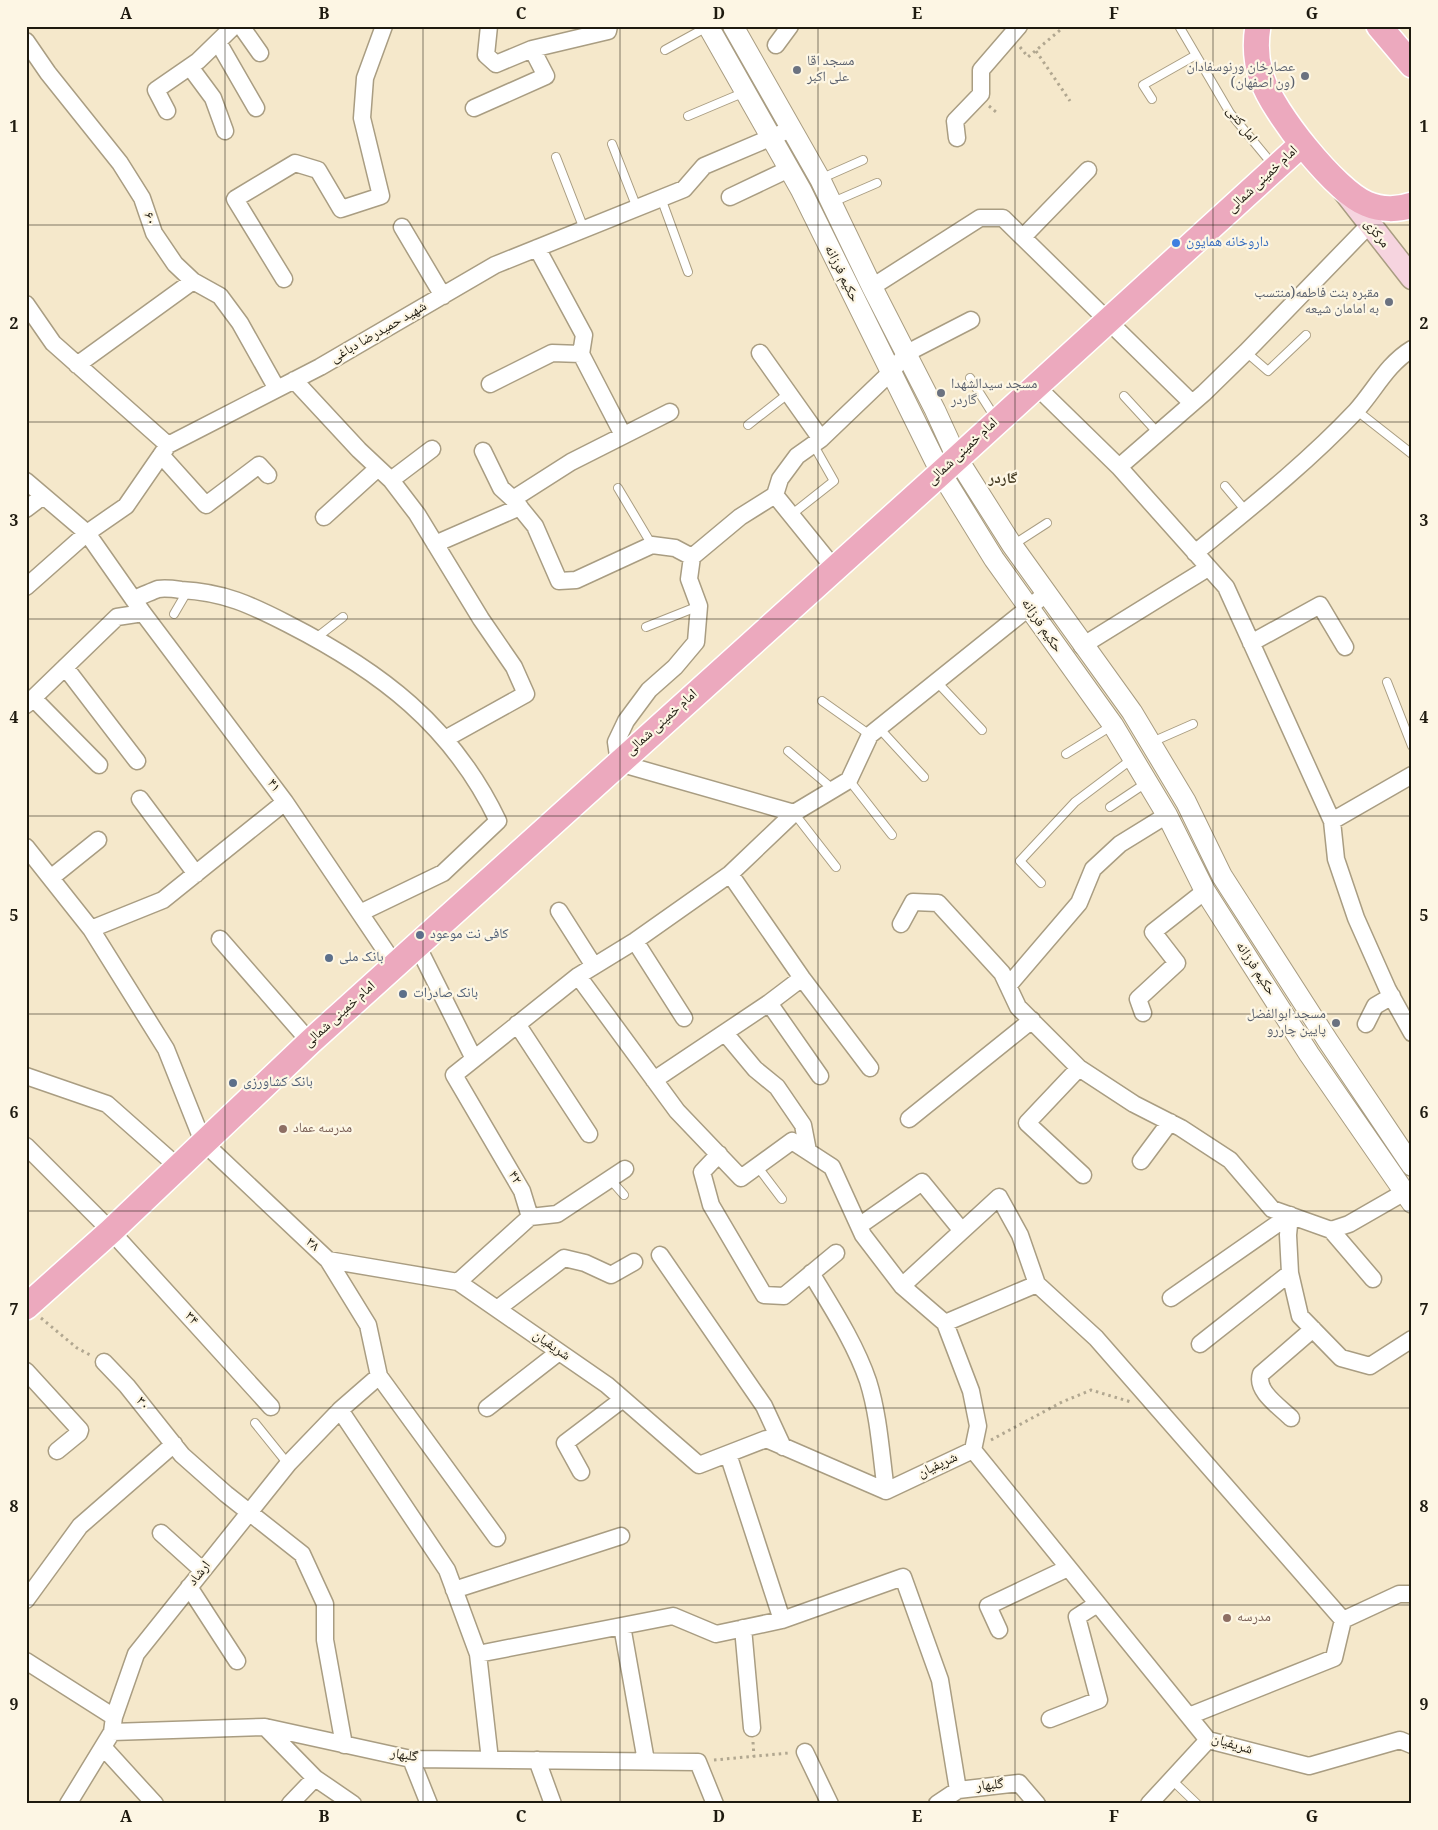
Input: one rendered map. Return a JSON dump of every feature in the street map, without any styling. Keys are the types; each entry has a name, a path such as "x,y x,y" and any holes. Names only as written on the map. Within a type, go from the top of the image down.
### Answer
{"main road":[{"path":"1258,26 1256,58 1262,80 1302,144 1342,188 1367,204 1399,209 1412,205"},
{"path":"1378,26 1409,54"},
{"name":"امام خمینی شمالی","path":"28,1300 110,1231 310,1042 1302,144"},
{"name":"مرکزی","path":"1342,188 1412,278"}],"street":[{"path":"26,39 32,26"},
{"path":"167,111 156,90 190,67 234,26"},
{"path":"241,26 260,53"},
{"path":"284,279 235,199 295,163 318,170 341,209 381,196 362,118 365,78 384,26"},
{"path":"489,26 486,55 496,64 532,50 608,31 609,26"},
{"name":"حکیم فرزانه","path":"733,26 820,179 872,287 907,353 949,465 994,559 1113,725 1167,815 1206,891 1309,1054 1409,1194"},
{"path":"776,45 790,26"},
{"name":"حکیم فرزانه","path":"708,27 788,169 891,372 949,465 1012,545 1082,646 1132,712 1186,802 1222,876 1328,1041 1412,1166"},
{"path":"957,138 955,121 981,94 981,70 1015,30"},
{"name":"۶۰","path":"26,39 48,73 120,163 142,198 154,233 175,264 193,281 220,296 240,323 277,389"},
{"path":"218,42 256,108"},
{"path":"474,108 546,76 532,50"},
{"path":"190,67 213,98 225,131"},
{"name":"شهید حمیدرضا دباغی","path":"164,450 294,380 495,265 684,189 704,166 791,129"},
{"path":"730,197 788,169"},
{"path":"1023,237 1088,170"},
{"path":"872,287 980,218 1003,218 1192,403"},
{"path":"1119,467 1192,403 1246,352 1369,225"},
{"path":"402,227 443,296"},
{"path":"536,248 584,336 581,354 623,435"},
{"path":"77,365 193,281"},
{"path":"26,304 53,343 164,450 206,505 259,465 268,475"},
{"path":"794,813 619,763 616,742 626,721 650,690 675,667 696,642 699,606 689,579 692,557 740,517 775,495 780,479 797,456 817,442 891,372 907,353 971,320"},
{"path":"1195,553 1282,482 1356,410 1398,357 1412,349"},
{"path":"490,384 552,353 581,354"},
{"path":"760,353 789,393 817,442"},
{"path":"294,380 391,480 417,514 481,619 514,666 526,694 445,739"},
{"path":"1036,386 1119,467 1226,587 1332,821 1339,868 1356,918 1392,996 1412,1033"},
{"path":"435,544 517,503 571,462 670,412"},
{"path":"391,480 432,449"},
{"path":"26,587 87,533 126,506 164,450"},
{"path":"482,451 501,488 517,503 535,526 559,581 576,580 652,545 675,548 692,557"},
{"path":"324,517 378,468"},
{"name":"۴۱","path":"26,481 87,533 143,613 285,802 395,965"},
{"path":"775,495 834,568"},
{"path":"26,509 43,496"},
{"path":"1082,646 1208,568"},
{"path":"133,599 160,589 188,590 233,598 316,638 361,664 394,690 445,739 464,761 483,790 498,820 443,874 360,913"},
{"path":"417,945 474,1059 578,976 635,941 730,874 794,813 850,780 874,731 1047,593"},
{"path":"1251,643 1320,605 1345,648"},
{"path":"99,765 29,697 65,667 117,617 143,613"},
{"path":"65,667 137,761"},
{"path":"1332,821 1412,775"},
{"path":"140,800 196,874"},
{"path":"91,929 163,900 285,802"},
{"path":"1008,986 1079,902 1093,869 1120,844 1167,815"},
{"path":"52,877 98,840"},
{"path":"27,850 52,877 91,929 166,1049 203,1142"},
{"path":"730,874 802,978 870,1068"},
{"path":"1143,1013 1138,999 1177,963 1153,932 1206,891"},
{"path":"901,924 913,902 938,903 1002,973 1018,1007 1078,1068 1134,1104 1170,1122 1230,1160 1272,1208 1331,1230 1373,1279"},
{"path":"559,911 594,966"},
{"path":"220,939 310,1042"},
{"path":"635,941 684,1018"},
{"path":"578,976 677,1111 741,1178 792,1142 832,1167 864,1235 902,1286 945,1322 971,1391 978,1426 973,1450"},
{"path":"654,1080 769,1003 802,978"},
{"path":"1366,1024 1375,1006 1392,996"},
{"path":"769,1003 820,1076"},
{"path":"909,1119 1032,1020"},
{"path":"517,1024 589,1134"},
{"path":"725,1033 755,1069 777,1087 803,1124 808,1151"},
{"name":"۴۲","path":"474,1059 454,1075 522,1191 530,1218"},
{"path":"1078,1068 1027,1123 1084,1175"},
{"path":"26,1076 107,1104 177,1166"},
{"path":"1141,1161 1170,1122"},
{"name":"۳۸","path":"203,1142 328,1260 368,1325 379,1376"},
{"name":"۳۴","path":"26,1146 110,1231 271,1407"},
{"path":"719,1154 702,1172 711,1205 764,1295 784,1296 836,1253"},
{"path":"328,1260 458,1282 530,1218 557,1214 625,1169"},
{"path":"859,1226 922,1182 962,1231"},
{"path":"1331,1230 1349,1224 1409,1194"},
{"path":"902,1286 999,1197 1020,1235 1037,1284 1096,1338 1344,1620"},
{"path":"1290,1215 1288,1235 1290,1273 1300,1316 1341,1358 1370,1366 1412,1339"},
{"path":"1171,1298 1290,1215"},
{"path":"660,1255 764,1406 783,1447"},
{"path":"497,1309 564,1258 585,1263 611,1275 634,1262"},
{"path":"811,1273 852,1343 868,1383 880,1442 886,1490"},
{"path":"1200,1344 1290,1273"},
{"name":"شریفیان","path":"458,1282 623,1399 699,1465 766,1439 886,1490 973,1450 1208,1740 1309,1766 1400,1740 1412,1745"},
{"path":"945,1322 1037,1284"},
{"path":"1291,1418 1261,1388 1259,1380 1261,1374 1313,1329"},
{"path":"487,1408 559,1352"},
{"name":"۳۰","path":"104,1362 182,1455 302,1554 325,1604 325,1640 344,1744"},
{"path":"26,1372 80,1430 79,1433 57,1451"},
{"path":"379,1376 496,1538"},
{"name":"ارشاد","path":"68,1804 103,1747 113,1725 136,1654 288,1464 340,1410 379,1376"},
{"path":"581,1472 565,1443 623,1399"},
{"path":"340,1410 447,1570 478,1654 490,1760"},
{"path":"26,1600 80,1526 174,1444"},
{"path":"728,1454 782,1620"},
{"path":"161,1533 202,1570"},
{"path":"454,1590 621,1536"},
{"path":"998,1630 988,1606 1068,1568"},
{"path":"478,1654 673,1616 716,1634 782,1620 903,1577 940,1680 958,1790"},
{"path":"189,1587 237,1661"},
{"path":"1189,1716 1334,1658 1344,1620 1399,1594 1412,1594"},
{"path":"1050,1719 1100,1700 1077,1617 1097,1604"},
{"path":"622,1626 646,1761"},
{"path":"743,1628 752,1728"},
{"path":"26,1661 113,1725"},
{"name":"گلبهار","path":"113,1725 266,1727 411,1759 698,1762"},
{"path":"266,1727 315,1778 353,1804"},
{"path":"1149,1804 1208,1740"},
{"path":"103,1747 155,1804"},
{"path":"805,1752 830,1804"},
{"path":"411,1759 429,1804"},
{"path":"537,1760 553,1804"},
{"path":"698,1762 715,1804"},
{"path":"290,1804 315,1778"},
{"name":"گلبهار","path":"937,1804 958,1790 1019,1783 1037,1804"}],"lane":[{"name":"امل کتی","path":"1179,26 1230,114 1276,169"},
{"path":"664,50 708,27"},
{"path":"1152,99 1143,85 1196,55"},
{"path":"688,116 745,92"},
{"path":"612,144 637,208"},
{"path":"556,157 584,229"},
{"path":"820,179 862,160"},
{"path":"832,203 877,183"},
{"path":"661,198 688,272"},
{"path":"1246,352 1268,371 1306,335"},
{"path":"970,378 997,421"},
{"path":"748,425 789,393"},
{"path":"1124,396 1158,433"},
{"path":"1356,410 1412,454"},
{"path":"791,515 834,481 817,442"},
{"path":"1225,486 1246,511"},
{"path":"618,488 652,545"},
{"path":"1012,545 1047,523"},
{"path":"174,614 188,590"},
{"path":"646,627 699,606"},
{"path":"316,638 343,617"},
{"path":"936,681 982,730"},
{"path":"1387,682 1412,746"},
{"path":"822,701 874,731 924,778"},
{"path":"1150,743 1193,724"},
{"path":"1066,754 1113,725"},
{"path":"788,751 834,790"},
{"path":"1042,883 1020,861 1075,802 1134,758"},
{"path":"850,780 892,835"},
{"path":"1110,806 1147,782"},
{"path":"794,813 836,867"},
{"path":"757,1166 782,1199"},
{"path":"610,1179 624,1195"},
{"path":"254,1423 288,1464"},
{"path":"1172,1780 1197,1804"}],"path":[{"path":"1015,30 1028,57 1065,26"},
{"path":"1036,51 1070,101"},
{"path":"28,1300 77,1348 104,1362"},
{"path":"973,1450 1062,1402 1091,1390 1120,1400 1156,1407"},
{"path":"698,1762 805,1752"}],"place":[{"name":"مسجد اقا علی اکبر","path":"797,70"},
{"name":"عصارخان ورنوسفادان (ون اصفهان)","path":"1305,76"},
{"name":"داروخانه همایون","path":"1176,243"},
{"name":"مقبره بنت فاطمه(منتسب به امامان شیعه","path":"1389,302"},
{"name":"مسجد سیدالشهدا گاردر","path":"941,393"},
{"name":"کافی نت موعود","path":"420,935"},
{"name":"بانک ملی","path":"329,958"},
{"name":"بانک صادرات","path":"403,994"},
{"name":"مسجد ابوالفضل پایین چاررو","path":"1336,1023"},
{"name":"بانک کشاورزی","path":"233,1083"},
{"name":"مدرسه عماد","path":"283,1129"},
{"name":"مدرسه","path":"1227,1618"}],"district":[{"name":"گاردر","path":"1003,480"}]}
